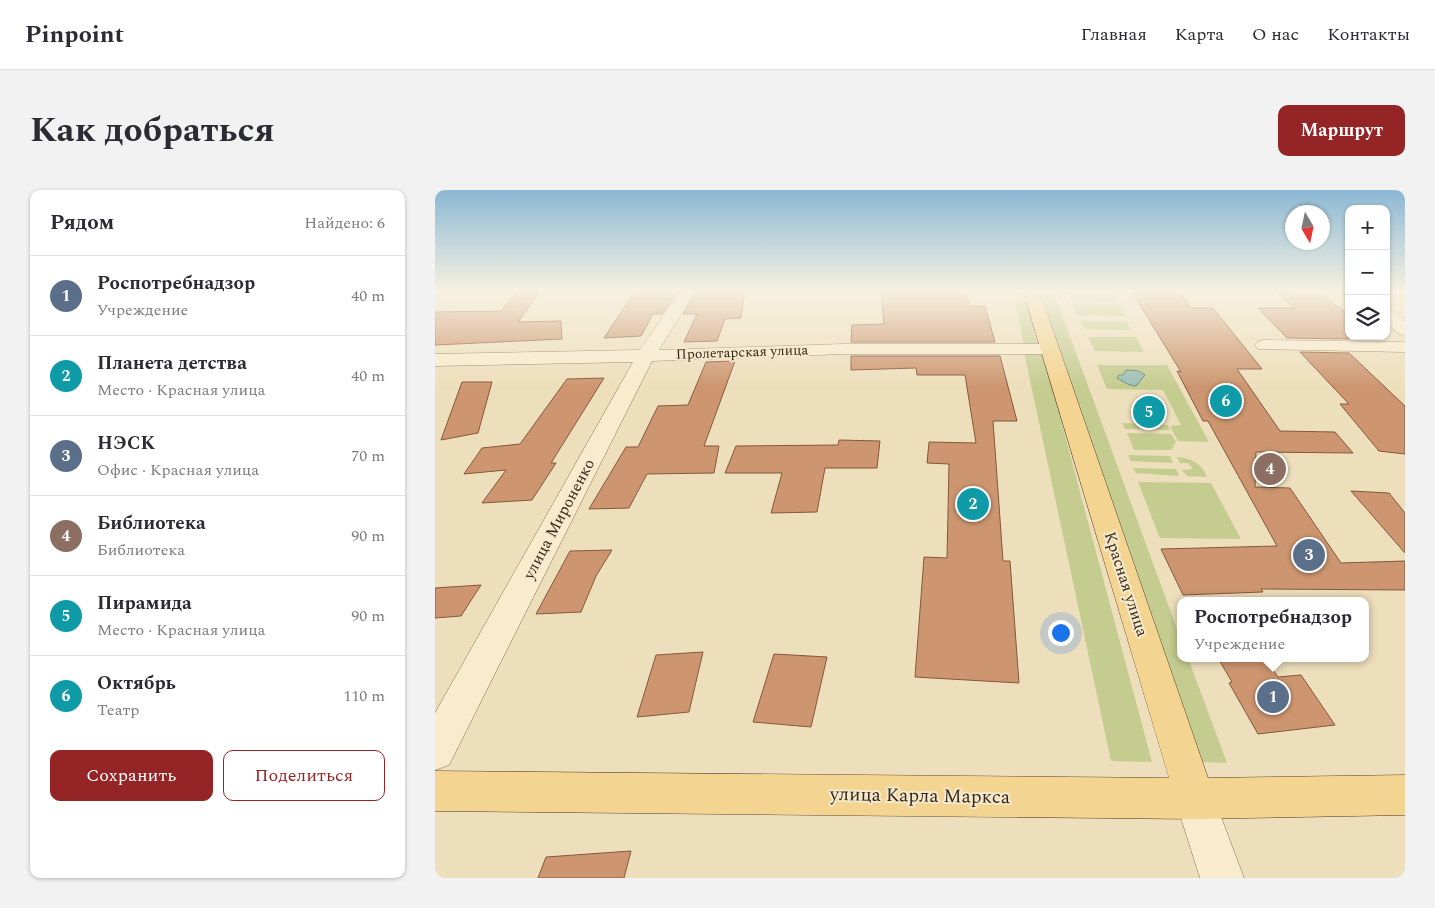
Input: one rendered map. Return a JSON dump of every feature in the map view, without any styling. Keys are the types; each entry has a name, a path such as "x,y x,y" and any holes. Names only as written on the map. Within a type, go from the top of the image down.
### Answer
{"main road":[{"name":"Красная улица","path":"1041,322 1195,798"},
{"name":"улица Карла Маркса","path":"435,791 1195,798 1405,795"}],"street":[{"name":"улица Мироненко","path":"435,752 646,355 668,322"},
{"path":"1264,345 1405,347"},
{"name":"Пролетарская улица","path":"435,360 571,358 843,349 1050,349"},
{"name":"Красная улица","path":"1195,798 1222,878"}],"green space":[{"path":"1019,322 1032,322 1037,344 1024,344"},
{"path":"1051,322 1065,322 1177,629 1177,662 1189,662 1227,763 1200,762"},
{"path":"1082,322 1127,322 1131,330 1085,329"},
{"path":"1088,337 1136,337 1144,352 1095,351"},
{"path":"1024,352 1043,353 1152,762 1111,761"},
{"path":"1097,365 1167,365 1209,442 1178,441 1170,426 1181,425 1163,390 1107,389"},
{"path":"1122,423 1168,425 1170,430 1125,429"},
{"path":"1127,433 1171,434 1176,442 1171,450 1134,450"},
{"path":"1128,455 1170,456 1173,463 1131,461"},
{"path":"1177,457 1196,462 1207,477 1187,476 1182,470 1193,469 1188,463 1180,463"},
{"path":"1133,468 1176,469 1179,476 1136,473"},
{"path":"1138,482 1211,483 1241,539 1160,538"}],"water":[{"path":"1126,370 1139,371 1145,375 1136,386 1127,384 1117,378 1119,375 1123,375"}],"building":[{"path":"435,322 561,322 562,339 435,345"},
{"path":"615,322 649,322 641,336 604,338"},
{"path":"693,322 724,322 717,341 684,342"},
{"path":"884,322 989,322 995,342 851,342 852,325 884,324"},
{"path":"1151,322 1224,322 1262,369 1237,369 1280,431 1335,432 1353,453 1256,452 1255,487 1290,488 1341,563 1405,561 1405,590 1261,589 1263,592 1183,595 1161,549 1277,546 1208,421 1203,421 1177,371 1181,372"},
{"path":"1272,322 1345,322 1345,339 1287,338"},
{"path":"1300,352 1349,353 1405,406 1405,454 1379,451 1340,404 1349,404"},
{"path":"851,356 1000,356 1017,421 993,421 1003,561 1010,561 1019,683 915,677 924,557 947,558 949,464 927,463 929,442 976,443 965,375 917,375 916,368 851,370"},
{"path":"735,361 704,446 719,446 714,473 647,474 629,508 589,509 626,447 638,447 658,406 688,405 706,362"},
{"path":"604,378 551,463 556,463 532,500 482,503 506,470 464,474 482,448 520,444 567,379"},
{"path":"462,382 492,382 478,433 441,440"},
{"path":"839,440 880,441 877,468 825,468 817,512 771,513 782,473 725,473 736,446 838,445"},
{"path":"1351,491 1389,493 1405,513 1405,553"},
{"path":"612,550 596,576 581,612 536,614 570,551"},
{"path":"481,585 461,616 435,618 435,588"},
{"path":"703,652 689,712 637,717 656,655"},
{"path":"774,654 827,657 811,727 753,722"},
{"path":"1220,662 1268,662 1278,677 1301,675 1335,725 1258,734 1229,683 1232,682"},
{"path":"631,851 624,878 538,878 546,857"}],"place":[{"name":"Октябрь","path":"1226,401"},
{"name":"Пирамида","path":"1149,412"},
{"name":"Библиотека","path":"1270,469"},
{"name":"Планета детства","path":"973,504"},
{"name":"НЭСК","path":"1309,555"},
{"name":"Роспотребнадзор","path":"1273,697"}]}
